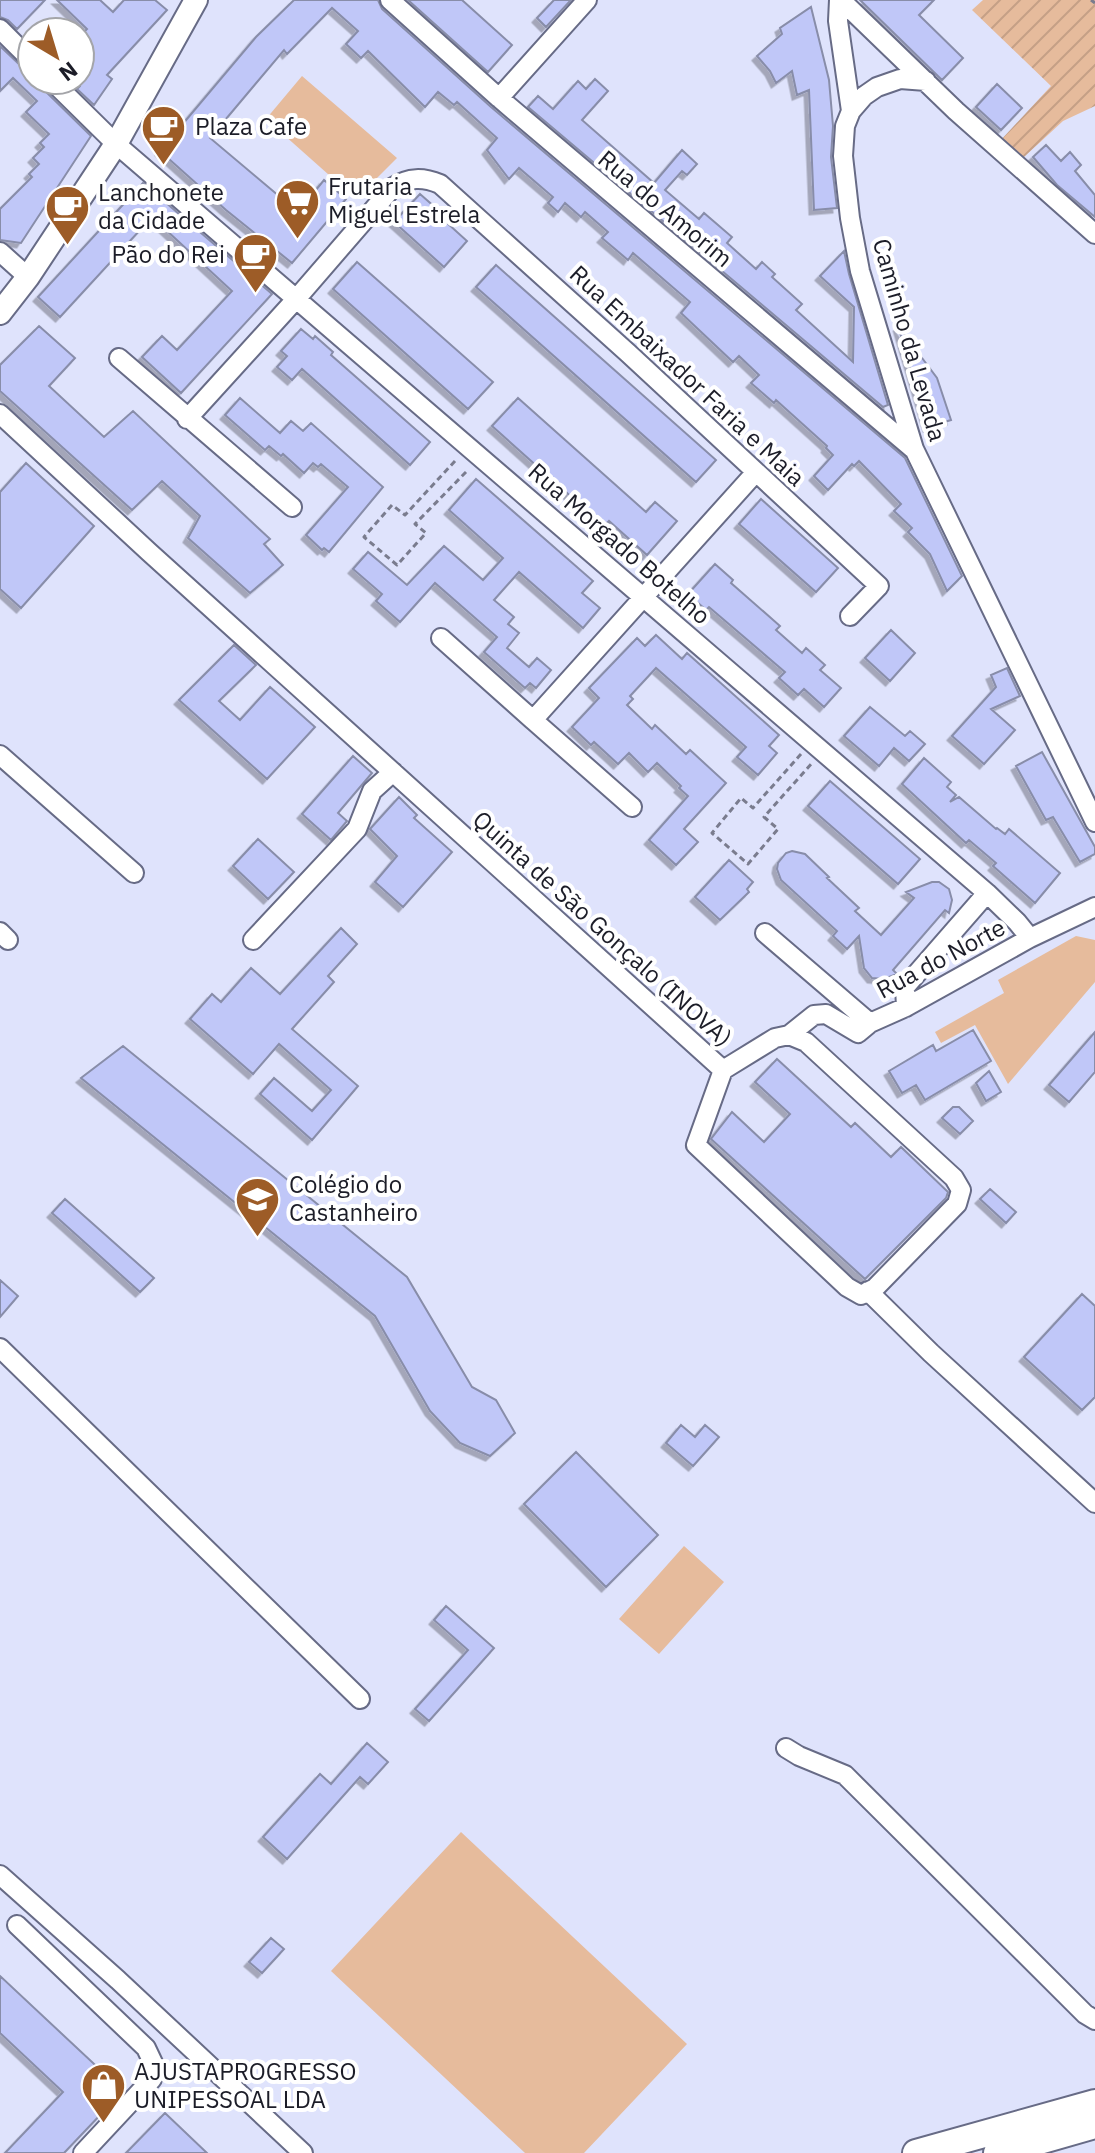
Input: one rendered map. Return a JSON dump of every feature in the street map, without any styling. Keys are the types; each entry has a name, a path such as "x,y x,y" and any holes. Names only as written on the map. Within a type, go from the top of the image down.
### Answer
{"highway":[{"path":"1087,2119 1095,2093"},
{"path":"916,2153 1087,2119"},
{"path":"997,2153 1087,2119"}],"main road":[{"path":"0,313 28,277 116,144 196,0"}],"street":[{"name":"Rua do Amorim","path":"390,0 499,98 883,426 914,449"},
{"path":"499,98 587,0"},
{"path":"840,0 1095,234"},
{"name":"Caminho da Levada","path":"840,0 838,21 851,111 845,126 843,156 850,218 860,271 914,449 1095,822"},
{"path":"0,29 16,45"},
{"path":"851,111 877,87 900,79 926,81"},
{"name":"Rua Morgado Botelho","path":"67,96 116,144 987,893 1030,938"},
{"name":"Rua Embaixador Faria e Maia","path":"297,298 393,187 403,181 429,179 449,192 879,586 850,616"},
{"path":"0,252 28,277"},
{"path":"187,419 297,298"},
{"path":"119,358 292,507"},
{"name":"Quinta de São Gonçalo (INOVA)","path":"0,414 723,1070 775,1038 789,1035 814,1015 826,1014 858,1033 870,1023"},
{"path":"533,720 756,472"},
{"path":"441,638 632,807"},
{"path":"0,755 134,873"},
{"path":"253,940 357,829 372,791 393,772"},
{"path":"906,1007 905,987 987,893"},
{"path":"1030,938 1095,907"},
{"name":"Rua do Norte","path":"765,933 870,1023 906,1007 1030,938"},
{"path":"723,1070 696,1145 847,1287 861,1295 875,1288 957,1204 961,1190 954,1178 806,1042 789,1035"},
{"path":"868,1291 1095,1503"},
{"path":"0,1348 360,1699"},
{"path":"786,1748 845,1775 1085,2014 1095,2020"},
{"path":"0,1875 303,2153"},
{"path":"17,1925 146,2048 154,2065 152,2079 83,2153"}],"path":[{"path":"475,451 415,524 426,533 397,565 364,537 392,505 405,515 475,451"},
{"path":"817,747 764,817 778,829 748,864 712,833 741,798 753,808 817,747"}],"shaded area":[{"path":"983,0 1095,0 1095,106 1063,121 1024,157 1000,141 1051,86 972,10"},
{"path":"302,76 397,158 356,199 266,119"},
{"path":"1076,936 1095,940 1095,982 1008,1084 975,1025 941,1043 935,1032 1004,993 998,980"},
{"path":"684,1546 724,1582 659,1654 619,1619"},
{"path":"461,1832 687,2044 584,2153 525,2153 331,1971"}],"building":[{"path":"0,0 45,0 30,16 16,16 16,28 0,17"},
{"path":"57,0 100,0 113,12 124,0 155,0 167,10 107,75 112,79 94,105 84,96 96,96 96,16 74,16"},
{"path":"294,0 378,0 382,9 491,107 905,458 962,576 947,591 930,554 908,532 912,528 894,511 901,504 859,461 854,466 852,464 828,490 814,476 833,455 827,446 776,400 774,403 751,383 759,375 739,356 733,362 681,313 690,302 633,253 628,260 602,238 608,232 585,212 581,217 565,203 558,212 548,203 553,197 519,168 509,179 487,150 497,138 457,102 454,105 438,92 425,107 368,51 361,58 346,44 358,31 332,8 287,54 284,50 210,138 298,212 324,180 346,199 292,263 226,210 160,151 256,37"},
{"path":"408,0 462,0 512,45 488,72"},
{"path":"554,0 571,0 546,27 537,18"},
{"path":"860,0 934,0 919,15 963,58 942,80"},
{"path":"811,7 829,80 833,126 831,157 837,208 814,210 809,90 797,95 792,71 776,83 757,56 782,34 780,28"},
{"path":"0,46 16,61 16,81 13,78 0,91"},
{"path":"595,79 608,91 582,120 654,183 682,150 697,164 687,175 682,171 665,190 699,219 704,213 732,237 727,243 756,269 762,262 775,274 772,277 802,304 796,310 853,362 854,307 820,276 844,251 888,405 883,407 528,107 538,96 553,109 578,81 586,89"},
{"path":"997,84 1022,108 1001,130 976,107"},
{"path":"32,96 50,96 91,136 21,243 0,240 0,209 32,177 29,174 39,164 33,158 44,147 40,143 49,134 26,112 37,101"},
{"path":"1046,145 1061,161 1070,152 1081,165 1075,171 1095,195 1095,217 1057,185 1033,157"},
{"path":"143,183 272,294 181,393 142,357 162,336 177,350 232,291 152,217 60,317 38,297"},
{"path":"420,194 467,241 444,267 394,222"},
{"path":"357,262 493,382 468,409 333,289"},
{"path":"496,265 716,460 696,482 476,287"},
{"path":"39,326 75,358 49,386 104,437 133,411 270,539 264,544 283,565 250,593 188,538 200,516 162,481 132,510 0,391 0,365"},
{"path":"898,326 937,378 951,420 928,427"},
{"path":"301,329 313,339 315,336 333,352 331,355 430,442 410,465 302,369 292,380 277,367 287,356 281,351"},
{"path":"240,398 280,433 291,421 303,431 311,423 383,487 329,552 324,548 322,550 306,535 348,487 321,464 318,467 313,463 304,473 283,454 281,456 269,446 265,450 225,415"},
{"path":"518,398 646,512 655,502 677,521 647,555 609,521 604,526 492,426"},
{"path":"26,463 94,526 21,608 0,589 0,492"},
{"path":"476,479 593,581 582,593 600,608 583,628 519,572 494,600 514,617 508,624 519,633 507,648 529,667 537,658 551,670 536,688 530,683 525,688 484,652 497,637 435,583 400,622 376,601 382,594 353,569 368,552 407,585 444,546 483,580 503,558 449,510"},
{"path":"761,499 838,568 816,592 739,524"},
{"path":"715,564 733,580 731,583 780,626 776,630 802,653 806,648 825,665 820,670 841,688 824,707 804,689 798,695 779,678 785,672 709,607 706,610 688,594"},
{"path":"891,630 915,653 890,681 865,658"},
{"path":"656,635 682,659 687,653 779,735 769,746 777,753 758,775 737,757 746,747 656,668 630,696 633,699 627,705 652,729 655,725 686,754 690,750 726,783 684,829 698,842 676,865 649,840 688,796 679,788 681,786 657,763 648,772 629,753 618,764 572,727 599,698 589,688 637,638 645,646"},
{"path":"234,645 256,665 219,701 240,720 270,687 315,727 267,779 179,700"},
{"path":"1007,668 1020,696 991,709 1015,730 984,764 952,736 996,687 991,675"},
{"path":"870,707 905,736 910,731 925,744 909,761 894,748 879,766 844,736"},
{"path":"1042,752 1095,847 1095,854 1080,862 1053,817 1046,820 1016,766"},
{"path":"353,756 372,773 338,813 347,821 331,840 302,814"},
{"path":"924,758 951,782 947,787 956,795 950,802 959,797 996,829 1005,834 1009,829 1060,873 1035,903 993,866 996,863 969,840 966,843 902,784"},
{"path":"830,781 920,859 898,884 808,806"},
{"path":"399,797 417,815 414,818 452,852 403,907 375,882 397,856 370,829"},
{"path":"258,839 294,872 268,899 233,866"},
{"path":"792,851 805,854 859,908 855,911 881,935 914,898 906,892 932,882 939,882 949,889 952,900 949,913 945,910 893,970 897,974 884,979 872,978 864,968 859,936 847,949 833,936 837,931 781,880 778,863"},
{"path":"729,860 753,882 747,889 749,892 720,920 695,897"},
{"path":"341,928 357,944 328,976 334,982 292,1029 358,1086 312,1140 260,1094 274,1078 312,1111 331,1090 279,1044 253,1074 190,1019 212,994 221,1002 251,968 280,994"},
{"path":"973,1030 991,1061 925,1100 916,1085 902,1093 889,1071 933,1045 936,1051"},
{"path":"1095,1032 1095,1072 1069,1102 1049,1085"},
{"path":"123,1046 407,1277 472,1387 496,1400 515,1433 490,1456 460,1443 430,1411 375,1316 81,1078"},
{"path":"777,1059 851,1127 855,1123 891,1157 901,1147 948,1192 946,1198 865,1279 711,1139 732,1112 764,1142 790,1114 755,1082"},
{"path":"989,1071 1001,1092 986,1101 976,1083"},
{"path":"953,1107 959,1107 973,1121 960,1134 942,1118"},
{"path":"990,1189 1016,1212 1006,1223 980,1199"},
{"path":"65,1199 154,1278 140,1292 52,1213"},
{"path":"0,1280 18,1296 0,1317"},
{"path":"1082,1294 1095,1306 1095,1397 1082,1410 1024,1357"},
{"path":"681,1425 695,1437 705,1425 719,1437 693,1466 666,1443"},
{"path":"576,1452 658,1535 606,1587 524,1504"},
{"path":"446,1606 494,1648 429,1721 415,1709 468,1650 434,1620"},
{"path":"367,1743 388,1762 368,1784 360,1777 287,1859 263,1837 320,1774 331,1784"},
{"path":"271,1938 284,1949 262,1973 249,1962"},
{"path":"0,1976 123,2091 64,2153 5,2153 63,2092 0,2033"},
{"path":"165,2113 207,2153 126,2153"}],"place":[{"name":"Plaza Cafe","path":"164,166"},
{"name":"Frutaria Miguel Estrela","path":"297,240"},
{"name":"Lanchonete da Cidade","path":"67,246"},
{"name":"Pão do Rei","path":"256,294"},
{"name":"Colégio do Castanheiro","path":"258,1238"},
{"name":"AJUSTAPROGRESSO UNIPESSOAL LDA","path":"103,2125"}]}
